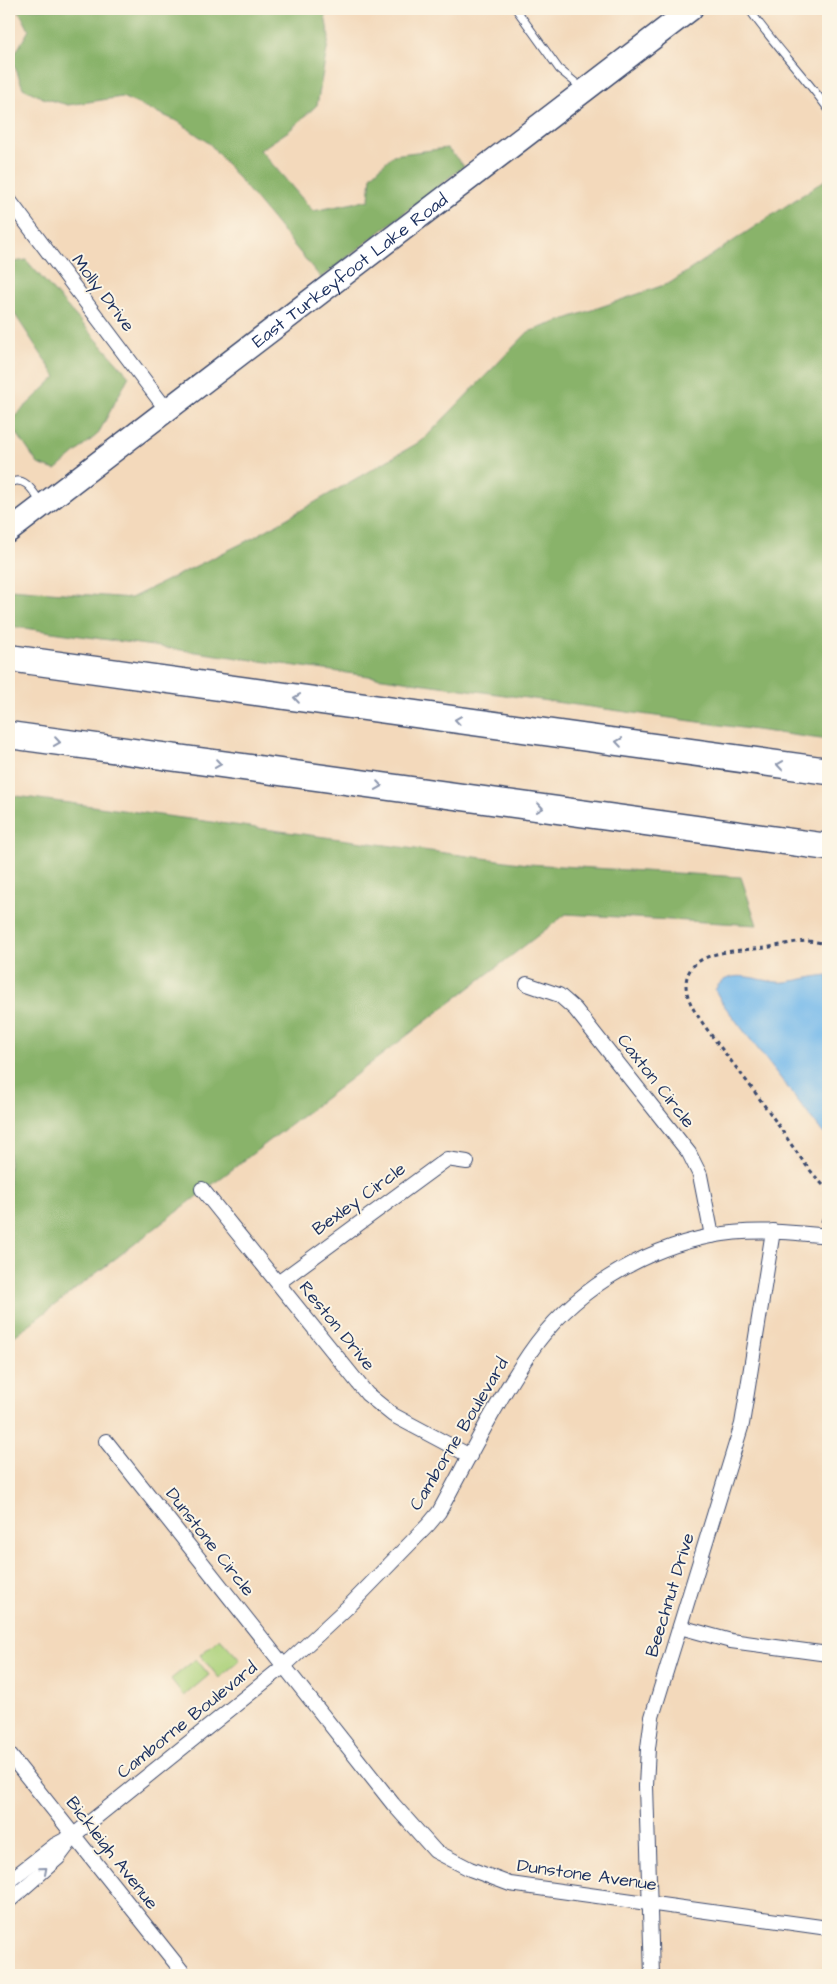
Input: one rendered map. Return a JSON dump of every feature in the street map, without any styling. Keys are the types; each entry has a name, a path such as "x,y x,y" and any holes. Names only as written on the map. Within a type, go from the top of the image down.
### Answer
{"highway":[{"path":"9,658 828,771"},
{"path":"9,735 828,847"}],"main road":[{"name":"East Turkeyfoot Lake Road","path":"9,531 691,9"}],"street":[{"name":"Molly Drive","path":"9,200 166,409"},
{"name":"Caxton Circle","path":"527,984 559,995 575,1009 684,1147 700,1175 712,1236"},
{"name":"Bexley Circle","path":"278,1282 447,1159 467,1162"},
{"name":"Reston Drive","path":"202,1189 367,1394 393,1415 470,1456"},
{"name":"Camborne Boulevard","path":"9,1881 55,1845 74,1835 284,1666 351,1604 439,1512 506,1390 529,1354 570,1306 597,1285 655,1252 712,1236 773,1231 828,1236"},
{"name":"Beechnut Drive","path":"652,1975 646,1786 648,1740 652,1717 742,1424 773,1231"},
{"name":"Dunstone Circle","path":"106,1441 284,1666"},
{"path":"680,1627 731,1640 828,1654"},
{"name":"Dunstone Avenue","path":"284,1666 393,1804 435,1852 470,1869 510,1884 828,1928"},
{"name":"Bickleigh Avenue","path":"9,1754 185,1975"},
{"name":"Camborne Boulevard","path":"9,1901 58,1858 74,1835"}],"lane":[{"path":"516,9 559,69 584,90"},
{"path":"749,9 768,36 808,81 828,109"},
{"path":"9,482 17,480 26,483 43,505"}],"path":[{"path":"828,944 806,941 780,946 731,950 717,954 705,958 690,970 686,986 692,1008 765,1105 801,1158 828,1190"}],"green space":[{"path":"18,9 324,9 329,38 317,105 290,130 260,150 313,211 369,200 371,176 393,155 447,148 464,166 321,278 210,144 179,122 122,97 68,105 43,98 23,88 12,59 29,30"},
{"path":"828,178 828,740 9,626 9,589 131,598 251,539 423,440 528,332 670,283"},
{"path":"26,260 129,376 98,434 55,470 38,464 9,422 56,377 14,313 9,318 9,263"},
{"path":"9,795 528,864 741,877 757,925 566,914 9,1340"},
{"path":"220,1638 240,1660 219,1678 200,1655"},
{"path":"196,1659 209,1675 184,1696 171,1679"}],"water":[{"path":"828,975 828,1138 723,1004 715,990 721,982 738,976 786,982"}]}
